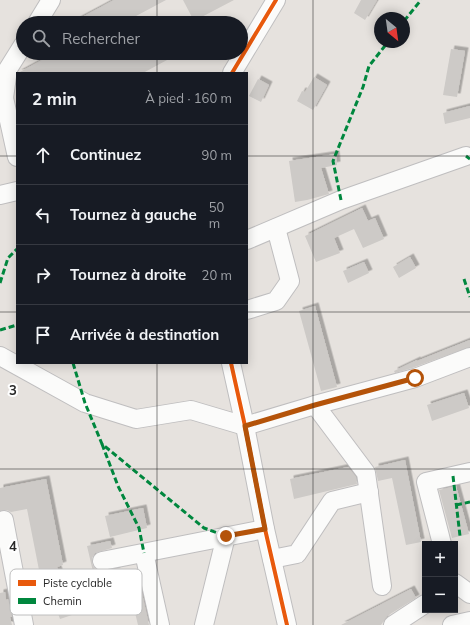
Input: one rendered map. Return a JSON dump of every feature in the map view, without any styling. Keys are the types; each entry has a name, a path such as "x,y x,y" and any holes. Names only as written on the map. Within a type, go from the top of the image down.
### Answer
{"street":[{"path":"41,16 51,0"},
{"path":"248,46 276,0"},
{"path":"16,56 8,69 2,94 16,153"},
{"path":"233,72 240,60"},
{"path":"248,240 341,200 466,156"},
{"path":"0,195 16,191"},
{"path":"248,310 276,301 290,281 276,228"},
{"path":"0,356 86,403 136,418 191,410 245,426 415,378 470,357"},
{"path":"230,364 245,426 265,529 287,625"},
{"path":"315,405 366,474 382,586"},
{"path":"441,541 426,482 470,472"},
{"path":"272,559 297,554 332,501 369,492"},
{"path":"4,520 13,569"},
{"path":"102,561 265,529"},
{"path":"204,625 226,536"},
{"path":"144,553 160,625"},
{"path":"458,585 470,594"},
{"path":"393,625 422,606"},
{"path":"22,615 24,625"},
{"path":"452,625 470,621"}],"building":[{"path":"114,0 166,0 136,16 84,16"},
{"path":"183,0 234,0 204,16 191,16"},
{"path":"361,0 377,0 365,20 354,13"},
{"path":"451,49 465,51 457,97 443,95"},
{"path":"42,60 167,60 145,72 20,72"},
{"path":"314,77 327,85 313,110 297,101 302,91 305,92"},
{"path":"258,79 269,85 261,102 249,96"},
{"path":"470,106 470,118 445,124 443,113"},
{"path":"336,154 337,165 321,168 329,194 295,202 289,161"},
{"path":"362,208 368,221 375,218 384,239 363,248 354,229 334,238 340,253 316,262 305,236"},
{"path":"410,257 416,268 399,278 393,267"},
{"path":"364,262 369,273 348,283 343,271"},
{"path":"315,306 337,387 321,391 299,311"},
{"path":"470,340 470,347 412,368 395,373 394,371 417,360"},
{"path":"464,393 469,408 432,421 427,405"},
{"path":"405,460 421,542 406,545 392,478 378,481 375,467"},
{"path":"348,467 356,477 357,484 294,499 290,479"},
{"path":"46,479 63,565 57,567 58,569 39,569 27,509 11,512 7,510 0,511 0,488"},
{"path":"456,486 469,534 452,538 439,490"},
{"path":"143,508 147,528 110,537 105,516"},
{"path":"110,541 112,548 95,553 92,558 92,563 96,569 92,569 87,546"},
{"path":"411,589 416,598 387,616 381,625 341,625"},
{"path":"5,592 6,600 8,599 10,615 12,617 10,617 12,625 0,625 0,593"},
{"path":"142,594 149,625 138,625 136,615 142,615"},
{"path":"59,615 72,615 60,619"}],"marked path":[{"path":"410,14 421,0"},
{"path":"341,200 333,161 363,87 369,66 383,48"},
{"path":"466,156 470,159"},
{"path":"0,283 8,258 16,250"},
{"path":"464,279 470,297"},
{"path":"0,330 16,325"},
{"path":"73,364 85,403 102,444 204,528 226,536"},
{"path":"102,444 118,486 139,528 144,553"},
{"path":"453,476 460,536"},
{"path":"456,505 470,502"}],"cycle path":[{"path":"248,46 276,0"},
{"path":"233,72 240,60"},
{"path":"231,364 265,529 287,625"}],"route":[{"path":"226,536 265,529 245,426 415,378"}]}
